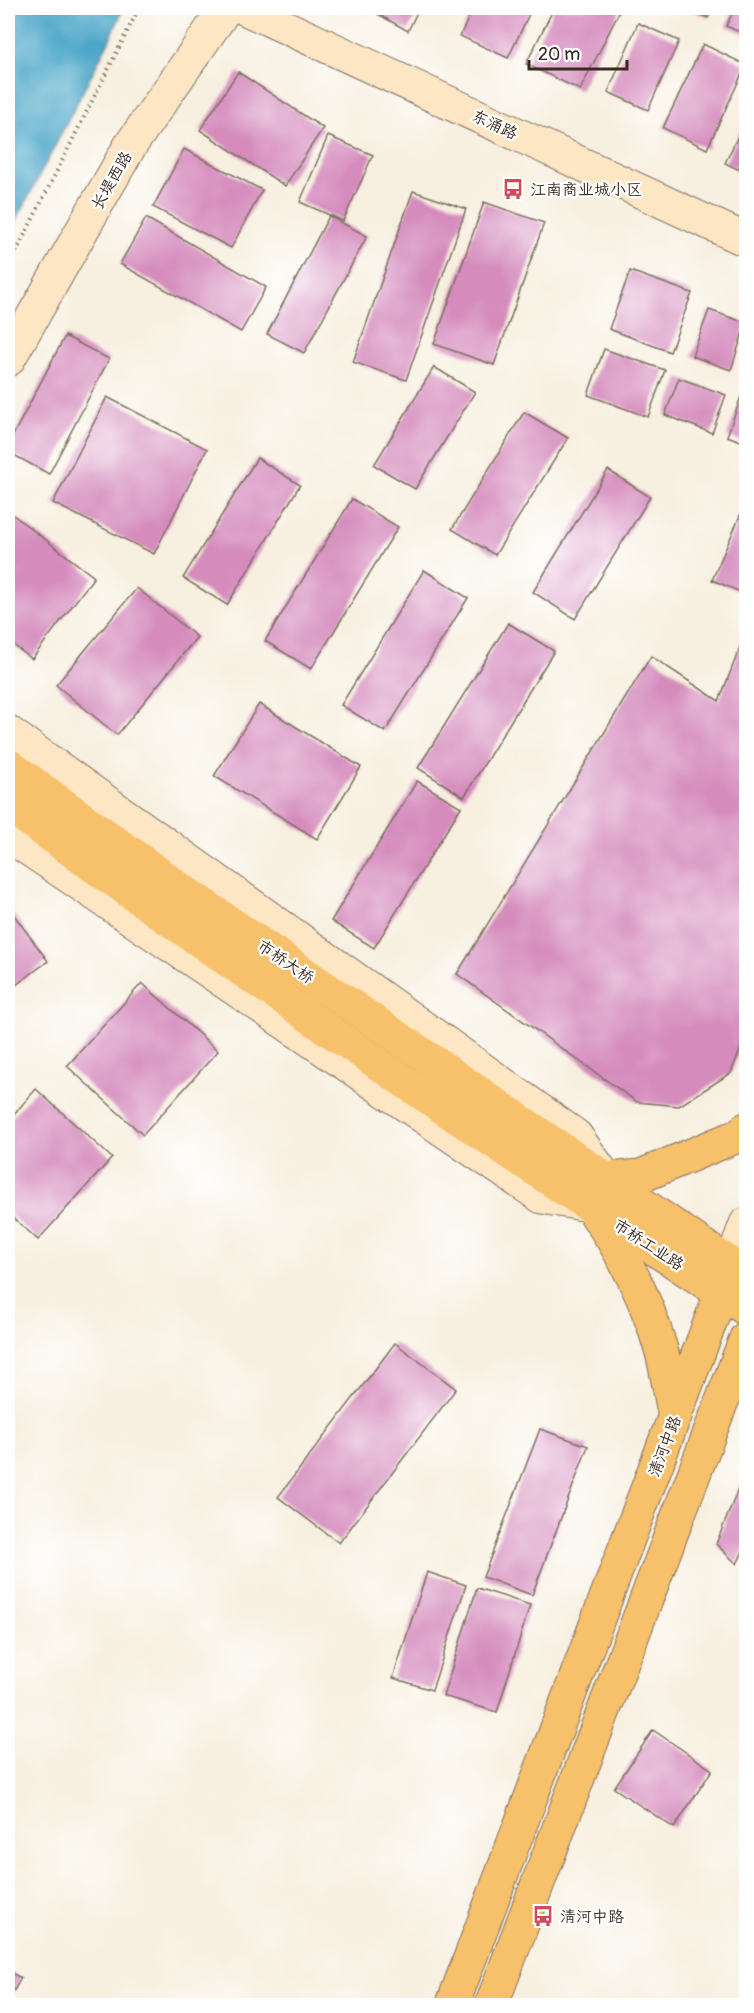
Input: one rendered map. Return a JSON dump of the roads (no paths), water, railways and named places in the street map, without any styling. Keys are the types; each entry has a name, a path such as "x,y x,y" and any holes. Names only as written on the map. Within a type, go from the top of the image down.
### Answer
{"main road":[{"name":"市桥大桥","path":"8,765 179,888 568,1152"},
{"name":"市桥大桥","path":"8,805 163,917 552,1180"},
{"path":"675,1417 661,1351 647,1309 612,1237 598,1192 742,1134 747,1129"},
{"name":"市桥工业路","path":"568,1152 598,1192 736,1285"},
{"name":"市桥工业路","path":"552,1180 598,1192"},
{"name":"清河中路","path":"452,2006 675,1417 736,1285"},
{"path":"490,2006 747,1338"}],"street":[{"name":"长堤西路","path":"8,360 130,146 226,8"},
{"name":"东涌路","path":"244,8 747,240"},
{"path":"8,732 576,1136 598,1192 542,1197 8,835"},
{"name":"清河中路","path":"736,1285 747,1224"}],"water":[{"path":"8,8 124,8 8,237"}],"place":[{"name":"江南商业城小区","path":"513,189"},
{"name":"清河中路","path":"543,1916"}]}
